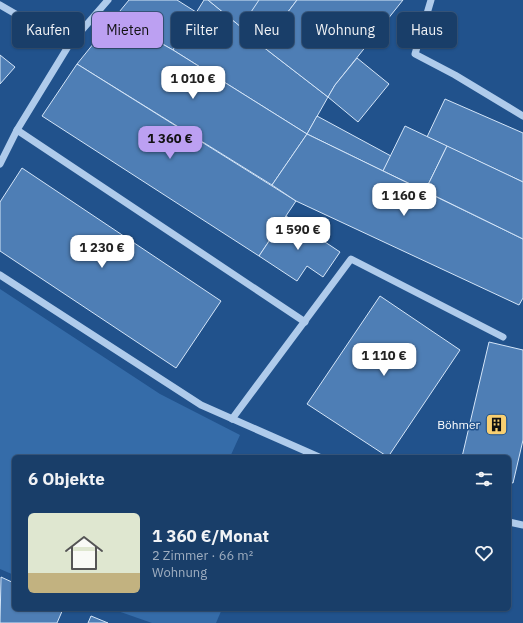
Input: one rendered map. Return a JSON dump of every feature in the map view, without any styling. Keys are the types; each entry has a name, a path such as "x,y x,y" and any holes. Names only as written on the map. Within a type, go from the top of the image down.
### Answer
{"lane":[{"path":"84,28 108,0"},
{"path":"432,0 415,54 455,75 523,116"},
{"path":"0,5 12,12"},
{"path":"0,164 17,130 67,48"},
{"path":"17,130 305,322"},
{"path":"232,419 351,259 502,337"},
{"path":"0,275 201,405 314,455"},
{"path":"511,522 523,525"}],"shaded area":[{"path":"0,289 160,394 240,435 231,455 12,455 12,574 0,569"},
{"path":"118,611 221,611 216,623 152,623"}],"building":[{"path":"129,0 177,0 196,12 171,12 171,48 174,48 173,50 163,44 163,12 119,12"},
{"path":"204,0 208,0 223,12 197,12"},
{"path":"208,0 260,1 252,12 240,12 240,26 232,20 232,12 223,12"},
{"path":"259,0 297,0 288,12 251,12"},
{"path":"297,0 403,0 389,18 389,12 302,12 302,48 365,48 335,85 328,97 265,48 294,48 294,12 288,12"},
{"path":"232,20 240,26 240,48 265,48 328,97 307,134 173,50 174,48 232,48"},
{"path":"163,44 307,134 272,185 77,64 92,45 92,48 163,48"},
{"path":"0,55 15,67 0,84"},
{"path":"357,58 389,84 358,122 328,97 335,85"},
{"path":"77,64 296,201 259,256 42,116"},
{"path":"445,99 523,133 523,182 427,137"},
{"path":"317,116 391,156 383,171 307,134"},
{"path":"405,126 447,146 425,191 383,171"},
{"path":"307,134 523,239 523,298 519,305 296,201 272,185"},
{"path":"447,146 523,182 523,239 425,191"},
{"path":"22,168 221,301 176,368 0,251 0,202"},
{"path":"286,216 340,252 323,277 307,266 297,281 259,256"},
{"path":"380,296 460,350 389,455 385,455 307,404"},
{"name":"Böhmer","path":"489,342 523,350 523,440 513,483 511,482 511,455 462,455"},
{"path":"1,577 12,582 12,611 62,611 57,623 0,623"},
{"path":"91,616 108,623 88,623"}],"place":[{"name":"Böhmer","path":"496,424"}]}
